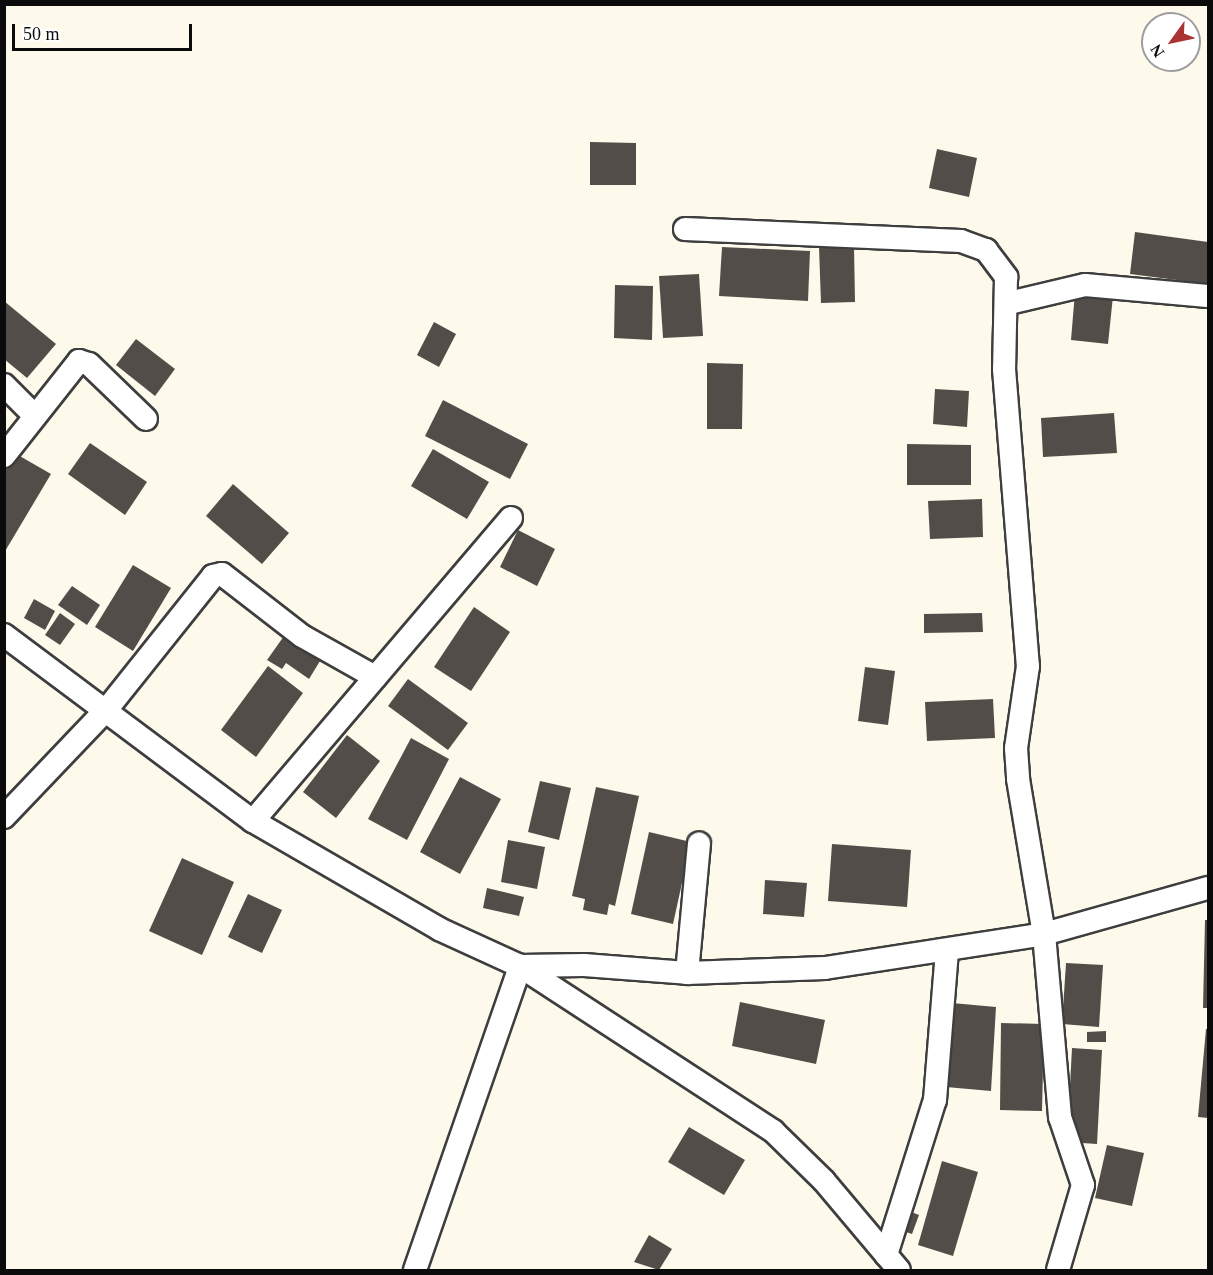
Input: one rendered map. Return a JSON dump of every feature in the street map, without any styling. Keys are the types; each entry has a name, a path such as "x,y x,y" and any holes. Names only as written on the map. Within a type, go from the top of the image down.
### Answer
{"street":[{"path":"685,229 961,241 986,250 1006,277 1009,303 1004,369 1029,677 1016,748 1044,934 1060,1117 1083,1185 1058,1270"},
{"path":"1009,303 1085,285 1209,296"},
{"path":"4,456 34,415 79,361 89,364 146,419"},
{"path":"4,385 34,415"},
{"path":"253,821 511,518"},
{"path":"4,817 107,709 203,582 222,574 302,636 375,677"},
{"path":"4,635 107,709 253,821 439,929 520,966 773,1131 824,1181 893,1263"},
{"path":"687,973 699,844"},
{"path":"520,966 584,965 687,973 825,968 947,951 1044,934 1209,888"},
{"path":"893,1263 935,1100 947,951"},
{"path":"416,1270 520,966"}],"building":[{"path":"590,142 636,143 636,185 590,185"},
{"path":"937,149 977,158 969,197 929,188"},
{"path":"1135,232 1208,242 1208,284 1130,274"},
{"path":"722,247 810,251 808,301 719,296"},
{"path":"819,247 854,247 855,302 821,303"},
{"path":"699,274 703,336 663,338 659,276"},
{"path":"615,285 653,286 652,340 614,338"},
{"path":"1075,292 1113,296 1108,344 1071,340"},
{"path":"4,301 56,344 27,378 4,359"},
{"path":"434,322 456,334 439,367 417,355"},
{"path":"136,339 175,369 155,396 116,365"},
{"path":"707,363 743,364 742,429 707,429"},
{"path":"935,389 969,391 967,427 933,424"},
{"path":"443,400 528,444 510,479 425,436"},
{"path":"1114,413 1117,453 1043,457 1041,418"},
{"path":"90,443 147,482 125,515 68,474"},
{"path":"907,444 971,445 971,485 907,485"},
{"path":"433,449 489,482 467,519 411,486"},
{"path":"11,451 51,474 4,553 4,461"},
{"path":"233,484 289,533 262,564 206,516"},
{"path":"982,499 983,537 930,539 928,501"},
{"path":"518,530 555,549 537,586 500,567"},
{"path":"133,565 171,588 133,651 95,627"},
{"path":"72,586 100,605 87,625 58,605"},
{"path":"34,599 55,611 45,630 24,618"},
{"path":"474,607 510,632 471,691 434,667"},
{"path":"60,613 75,624 60,645 45,635"},
{"path":"982,613 983,632 924,633 924,614"},
{"path":"284,636 320,661 309,679 286,663 282,669 267,660"},
{"path":"268,666 303,693 256,757 221,730"},
{"path":"865,667 895,671 888,725 858,721"},
{"path":"408,679 468,723 448,750 388,706"},
{"path":"993,699 995,738 927,741 925,702"},
{"path":"347,735 380,761 336,818 303,792"},
{"path":"411,738 449,759 407,840 368,819"},
{"path":"460,777 501,799 460,874 420,852"},
{"path":"540,781 571,788 559,840 528,832"},
{"path":"596,787 639,796 615,906 609,904 607,915 583,910 585,899 572,896"},
{"path":"649,832 691,842 673,924 631,914"},
{"path":"508,840 545,847 537,889 501,882"},
{"path":"832,844 911,850 907,907 828,901"},
{"path":"182,858 234,882 202,955 149,931"},
{"path":"765,880 807,883 804,917 763,914"},
{"path":"487,888 524,897 519,916 483,908"},
{"path":"248,894 282,910 262,953 228,937"},
{"path":"1205,920 1208,920 1208,1008 1203,1008"},
{"path":"1066,963 1103,965 1099,1027 1062,1024"},
{"path":"740,1002 825,1020 816,1064 732,1046"},
{"path":"952,1003 996,1007 991,1091 946,1087"},
{"path":"1001,1023 1044,1024 1042,1111 1000,1110"},
{"path":"1206,1029 1208,1029 1208,1118 1198,1117"},
{"path":"1106,1031 1106,1042 1087,1042 1087,1032"},
{"path":"1072,1048 1102,1050 1097,1144 1067,1142"},
{"path":"689,1127 745,1160 724,1195 668,1162"},
{"path":"1107,1145 1144,1153 1132,1206 1095,1198"},
{"path":"942,1161 978,1172 953,1256 918,1245"},
{"path":"906,1210 919,1215 912,1234 900,1230"},
{"path":"649,1235 672,1249 659,1270 634,1262"}]}
